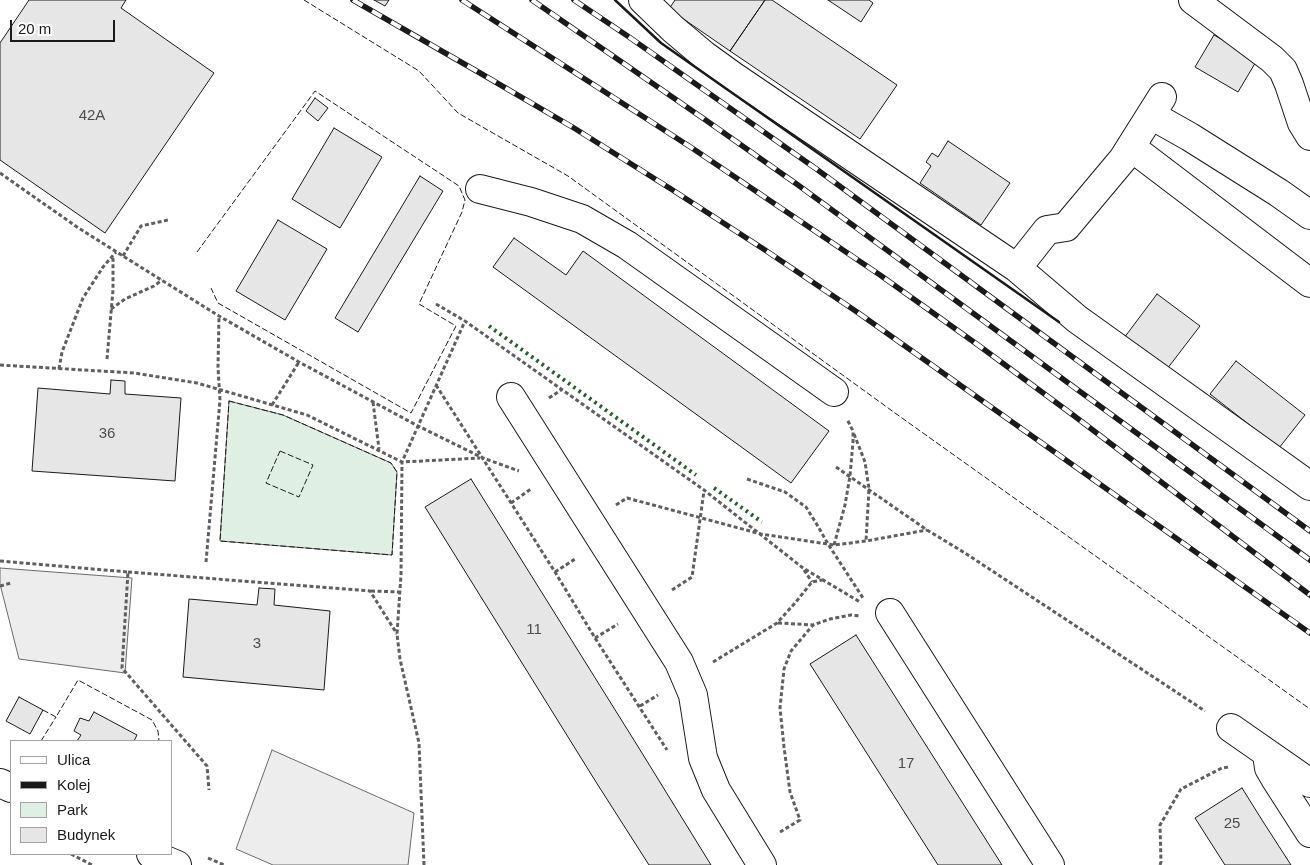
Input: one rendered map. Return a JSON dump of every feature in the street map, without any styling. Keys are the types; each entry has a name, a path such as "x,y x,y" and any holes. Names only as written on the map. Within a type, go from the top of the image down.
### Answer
{"street":[{"path":"643,0 673,30 704,55 1017,268 1077,319 1310,486"},
{"path":"1193,0 1310,87"},
{"path":"1272,59 1283,70 1290,84 1302,123 1310,136"},
{"path":"1017,268 1047,230 1066,227 1123,160 1156,106 1214,152 1310,215"},
{"path":"1131,147 1310,283"},
{"path":"480,189 531,202 582,219 627,245 834,392"},
{"path":"511,397 680,662 693,695 703,758 716,790 762,865"},
{"path":"878,613 1050,865"},
{"path":"1231,728 1268,761 1310,782"},
{"path":"1268,761 1276,780 1310,833"},
{"path":"153,855 177,865"}],"path":[{"path":"0,173 116,252 219,316 299,362 418,426 483,458 527,474"},
{"path":"123,256 141,226 168,220"},
{"path":"59,369 62,352 83,298 102,267 116,252"},
{"path":"107,359 113,290 113,257"},
{"path":"111,309 162,280"},
{"path":"436,304 465,321 704,490 804,568 878,613"},
{"path":"206,562 220,400 219,316"},
{"path":"424,865 419,744 400,659 398,634 401,575 402,462 465,321"},
{"path":"272,405 299,362"},
{"path":"0,365 134,373 197,383 306,415 402,462 483,458"},
{"path":"436,385 670,754"},
{"path":"834,392 853,431 865,462 868,489 866,541"},
{"path":"373,402 379,450"},
{"path":"834,545 845,505 850,476 853,431"},
{"path":"836,467 927,530 1231,728"},
{"path":"747,479 785,492 806,507 828,544 878,613"},
{"path":"644,607 692,577 704,490"},
{"path":"589,520 627,498 761,534 834,545 927,530"},
{"path":"0,561 400,592"},
{"path":"804,568 812,582"},
{"path":"128,572 122,668 158,711 178,730 207,766 209,790"},
{"path":"823,580 812,582 777,623 813,625 830,619 878,613"},
{"path":"0,586 11,583"},
{"path":"370,591 398,634"},
{"path":"790,792 780,708 784,669 791,651 813,625"},
{"path":"1160,865 1160,826 1181,789 1222,768 1268,761"},
{"path":"73,855 92,865"}],"green space":[{"path":"229,401 283,415 391,463 397,472 392,555 220,541"}],"shaded area":[{"path":"0,568 132,578 125,673 19,659 0,584"},
{"path":"272,750 414,813 408,865 273,865 236,849"}],"building":[{"path":"29,0 126,0 121,8 214,73 105,233 0,160 0,43"},
{"path":"374,0 389,0 385,6"},
{"path":"675,0 765,0 730,51 669,9"},
{"path":"765,0 772,0 897,85 860,139 730,51"},
{"path":"828,0 869,0 873,3 861,22"},
{"path":"1214,35 1257,60 1238,92 1195,67"},
{"path":"315,98 328,108 318,121 306,111"},
{"path":"334,128 382,157 340,228 292,199"},
{"path":"948,141 1010,183 981,225 920,183 931,166 926,162 932,153 938,157"},
{"path":"420,176 443,191 358,332 335,318"},
{"path":"278,220 327,249 285,320 236,291"},
{"path":"514,238 566,275 583,251 829,431 791,483 493,267"},
{"path":"1157,294 1200,326 1167,369 1124,338"},
{"path":"1236,361 1305,415 1279,448 1210,394"},
{"path":"111,380 125,381 125,394 181,398 175,481 32,471 38,388 110,394"},
{"path":"471,479 711,865 649,865 425,507"},
{"path":"259,588 275,589 274,605 330,611 324,690 183,677 189,599 257,605"},
{"path":"856,635 1002,865 938,865 810,664"},
{"path":"19,697 43,710 30,734 6,721"},
{"path":"94,712 137,735 134,740 78,740 81,735 74,731 80,718 89,721"},
{"path":"1242,788 1291,865 1225,865 1195,818"}],"railway":[{"path":"353,0 574,128 765,250 857,312 1310,633"},
{"path":"462,0 692,148 880,275 1073,415 1310,595"},
{"path":"532,0 798,185 1310,560"},
{"path":"574,0 815,168 1310,531"}],"hedge":[{"path":"489,326 696,475"},
{"path":"714,488 762,522"}],"fence":[{"path":"304,0 419,71 458,113 568,176 895,413 1310,709"},
{"path":"197,252 315,91 459,186 465,200 462,212 419,304 456,326 411,413 218,303 211,288"},
{"path":"229,401 283,415 391,463 397,472 392,555 220,541 229,401"},
{"path":"280,451 313,465 299,497 266,483 280,451"},
{"path":"43,710 56,717 78,680 152,720 158,731 159,740"},
{"path":"42,740 56,717"}],"wall":[{"path":"615,0 661,43 1059,322"}]}
